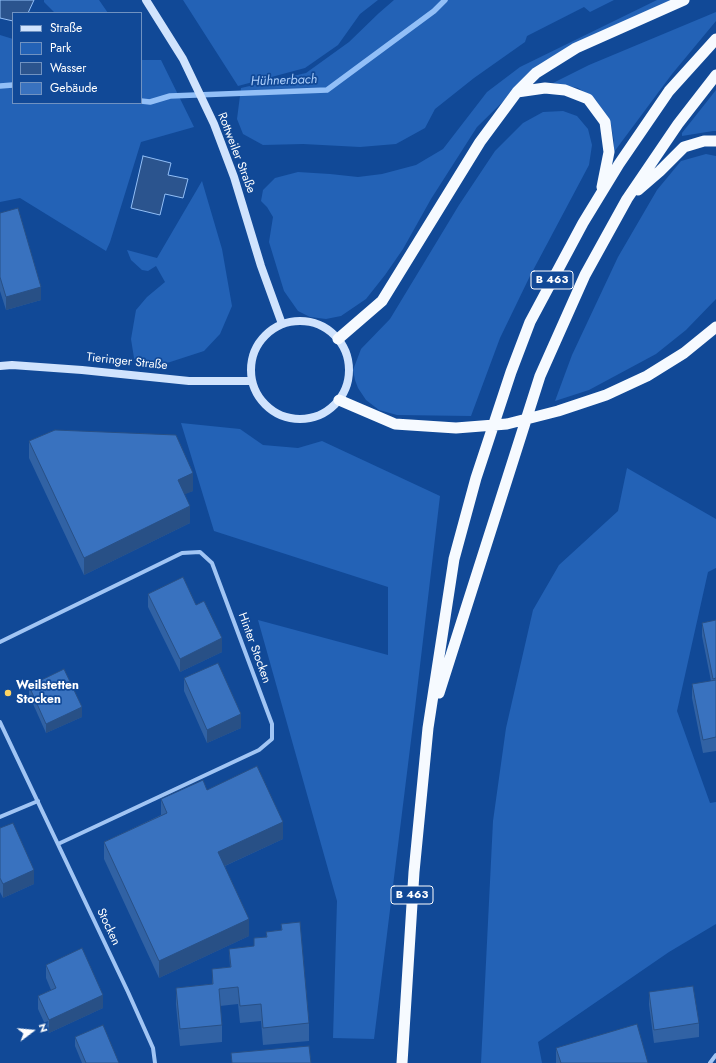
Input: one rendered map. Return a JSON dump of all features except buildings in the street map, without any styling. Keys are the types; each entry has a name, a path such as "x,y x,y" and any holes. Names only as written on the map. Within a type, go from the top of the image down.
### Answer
{"highway":[{"path":"338,338 382,300 480,142 517,92 536,73 576,48 684,0"},
{"name":"B 463","path":"402,1063 414,872 428,728 454,559 476,478 511,372 530,322 583,223 619,164 669,91 716,39"},
{"name":"B 463","path":"428,728 540,376 585,276 627,199 678,124 716,75"},
{"name":"B 463","path":"517,92 545,88 565,90 588,99 605,122 609,152 601,193"},
{"name":"B 463","path":"627,199 660,171 684,147 704,141 716,141"},
{"path":"339,400 396,424 456,428 507,424 558,411 606,395 647,376 684,353 716,327"}],"main road":[{"name":"Rottweiler Straße","path":"146,0 183,58 214,124 234,177 261,266 282,324"},
{"path":"297,320 312,322 326,328 338,338 346,353 349,369 347,385 339,400 328,411 313,418 297,420 281,416 267,408 257,396 251,381 250,366 253,353 260,340 270,330 282,324 297,320"},
{"name":"Tieringer Straße","path":"0,366 12,365 82,370 189,381 251,381"}],"street":[{"name":"Hinter Stocken","path":"0,642 182,552 200,552 212,562 272,724 272,739 259,750 58,844"},
{"name":"Stocken","path":"0,722 150,1041 153,1048 155,1063"},
{"path":"0,817 38,801"},
{"path":"710,1063 716,1055"}],"green space":[{"path":"44,0 99,0 107,12 54,12 44,2"},
{"path":"183,0 378,0 360,14 338,45 305,68 238,86"},
{"path":"394,0 614,0 590,12 584,7 527,36 525,42 474,78 435,109 425,128 396,144 360,147 303,144 263,145 243,134 237,119 241,88 306,73 349,42"},
{"path":"657,0 678,0 526,79 477,127 431,199 403,249 366,299 341,316 326,319 310,317 298,311 284,291 269,242 273,217 261,201 263,190 275,178 298,172 358,177 382,174 416,165 443,149 487,92 520,67"},
{"path":"716,12 716,21 672,74 614,152 614,141 611,125 596,100 578,88 553,83 589,65"},
{"path":"0,35 12,39 12,104 142,104 142,60 161,60 194,127 141,142 106,251 20,198 0,202"},
{"path":"716,90 716,131 682,136 682,133"},
{"path":"563,111 577,116 588,129 592,145 589,165 530,276 500,338 471,416 397,415 379,410 366,400 358,388 355,380 353,370 361,349 390,319 459,205 495,151 523,123 543,112"},
{"path":"706,154 716,156 716,299 686,330 656,354 589,390 555,401 572,355 618,257 657,190 681,161"},
{"path":"202,181 222,249 232,306 220,334 204,351 164,364 136,361 134,358 131,339 136,310 147,297 165,282 156,266 148,271 142,270 131,260 127,250 157,258"},
{"path":"181,423 240,429 263,445 298,448 322,441 440,496 374,1039 333,1038 337,901 258,620 388,655 388,587 214,531"},
{"path":"627,468 716,519 716,568 708,572 677,711 710,803 716,802 716,924 669,952 538,1042 542,1063 481,1063 493,821 506,728 533,610 559,565 618,511"}],"water":[{"path":"0,0 34,0 28,12 12,12 12,21 0,18"},
{"path":"143,156 171,163 168,175 188,179 183,198 165,194 160,215 131,208"}],"waterway":[{"name":"Hühnerbach","path":"142,101 150,102 170,96 327,90 434,11 445,0"},
{"name":"Hühnerbach","path":"0,86 12,85"}],"place":[{"name":"Weilstetten Stocken","path":"8,693"}]}
